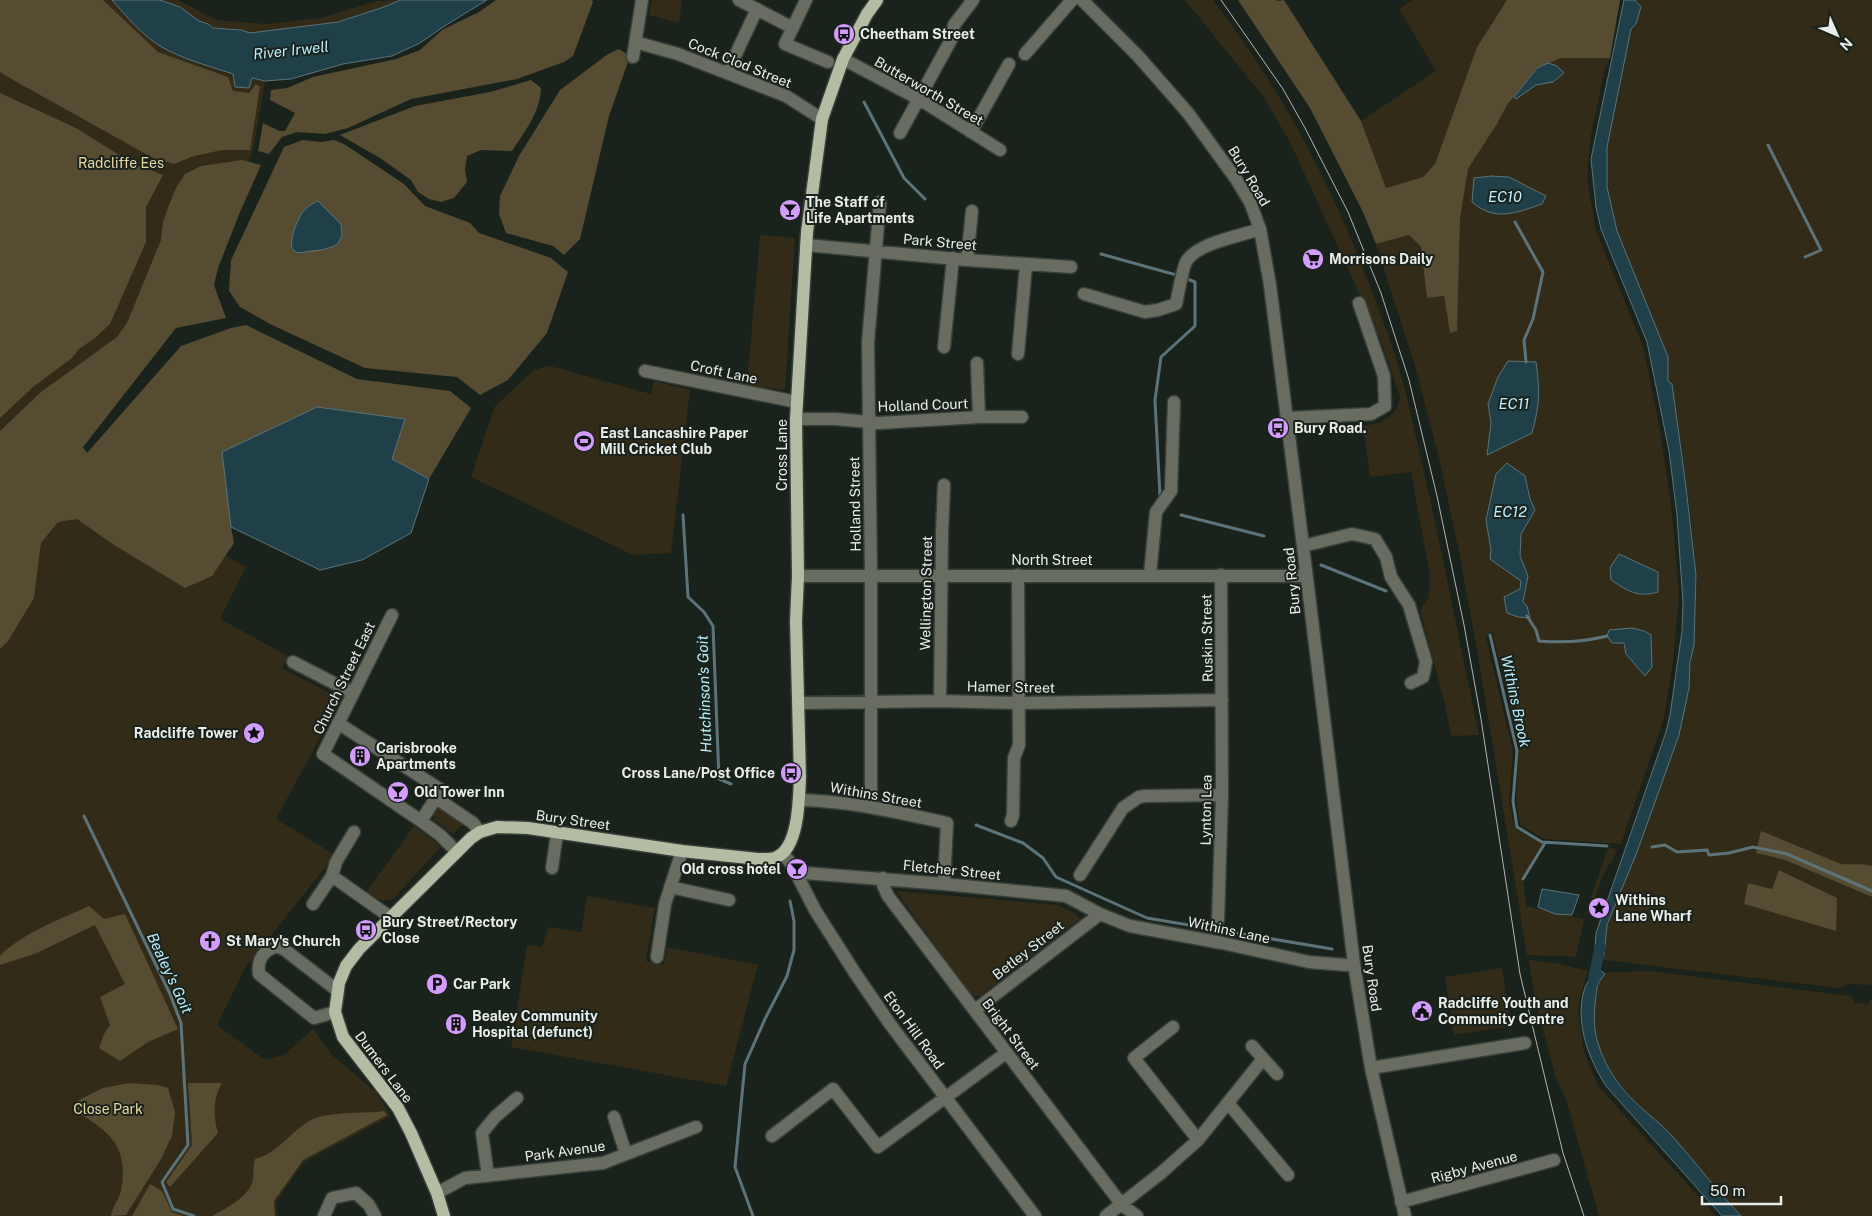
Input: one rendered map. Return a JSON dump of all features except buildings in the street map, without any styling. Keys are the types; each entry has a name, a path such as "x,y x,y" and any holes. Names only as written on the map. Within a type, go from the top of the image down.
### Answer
{"main road":[{"name":"Cross Lane","path":"783,853 793,836 799,800 800,777 796,621 798,576 796,419 806,245 822,119 843,59 867,14 877,0"},
{"name":"Bury Street","path":"390,917 471,838 480,832 497,827 528,828 682,851 758,859 770,860 783,853"},
{"name":"Dumers Lane","path":"390,917 359,949 346,966 339,984 335,1012 343,1037 398,1108 437,1193 444,1216"}],"street":[{"path":"634,57 642,0"},
{"path":"739,0 793,28"},
{"path":"806,0 785,44 828,62"},
{"path":"900,133 954,35 954,25 973,0"},
{"path":"1025,54 1072,0"},
{"name":"Bury Road","path":"1082,0 1138,56 1188,113 1236,179 1250,202 1260,229 1270,285 1354,964 1371,1068 1405,1216"},
{"path":"726,73 757,9"},
{"name":"Cock Clod Street","path":"642,44 678,54 786,96 822,119"},
{"name":"Butterworth Street","path":"843,59 919,99 1000,150"},
{"path":"971,132 1008,64"},
{"name":"Holland Street","path":"870,807 872,702 868,342 880,202"},
{"path":"967,260 972,211"},
{"path":"1084,294 1145,312 1176,304 1186,261 1200,250 1219,240 1236,237 1260,229"},
{"name":"Park Street","path":"806,245 1071,268"},
{"path":"944,346 953,258"},
{"path":"1018,354 1026,265"},
{"path":"1287,418 1371,414 1385,406 1384,376 1358,303"},
{"name":"Holland Court","path":"977,363 979,417"},
{"name":"Croft Lane","path":"646,371 797,402"},
{"path":"1150,575 1156,512 1171,491 1174,402"},
{"name":"Holland Court","path":"796,419 879,423 979,417 1022,417"},
{"name":"Wellington Street","path":"940,700 944,485"},
{"path":"1303,546 1352,534 1375,539 1386,557 1391,577 1409,605 1426,662 1423,677 1411,683"},
{"path":"1012,821 1014,758 1018,748 1020,703 1018,575"},
{"name":"Ruskin Street","path":"1221,575 1222,700"},
{"name":"North Street","path":"798,576 1306,576"},
{"name":"Church Street East","path":"392,615 323,754 421,821"},
{"path":"293,662 353,693"},
{"name":"Hamer Street","path":"799,703 940,700 1020,703 1222,700"},
{"name":"Lynton Lea","path":"1218,920 1222,794 1222,700"},
{"path":"338,723 439,794 473,823 480,832"},
{"path":"439,794 421,821 440,835 457,852"},
{"path":"1080,876 1119,813 1134,800 1145,796 1222,794"},
{"name":"Withins Street","path":"799,800 833,801 947,823 944,884"},
{"path":"313,904 332,876 336,862 354,832"},
{"path":"552,868 556,833"},
{"path":"657,957 665,904 682,851"},
{"name":"Eton Hill Road","path":"783,853 792,865 815,910 855,973 1034,1216"},
{"name":"Fletcher Street","path":"798,876 805,873 883,878 1066,896 1100,914"},
{"path":"332,876 390,917"},
{"name":"Bright Street","path":"883,878 883,885 888,896 1122,1204 1137,1216"},
{"path":"670,887 729,900"},
{"name":"Withins Lane","path":"1100,914 1130,926 1309,962 1346,966 1354,964"},
{"name":"Betley Street","path":"975,1010 1100,914"},
{"path":"335,1012 314,1018 259,974 258,965 270,948 277,946 285,950 338,991"},
{"path":"1173,1027 1134,1058 1198,1140"},
{"path":"1371,1068 1525,1043"},
{"path":"1252,1046 1277,1074"},
{"path":"772,1136 833,1089 878,1147 1006,1053"},
{"path":"1106,1216 1198,1140 1263,1059"},
{"path":"488,1176 482,1133 495,1117 517,1098"},
{"path":"1228,1103 1288,1175"},
{"path":"614,1117 626,1154"},
{"name":"Park Avenue","path":"437,1193 465,1178 603,1163 696,1127"},
{"name":"Rigby Avenue","path":"1401,1202 1554,1160"},
{"path":"324,1216 332,1198 356,1193 369,1205 375,1216"}],"green space":[{"path":"0,0 112,0 129,20 189,59 233,75 265,81 254,146 230,216 63,460 164,522 246,567 220,619 288,656 282,668 341,699 276,819 335,855 245,968 217,1025 265,1060 284,1055 313,1029 333,1056 376,1092 391,1116 304,1162 276,1202 278,1216 0,1216"},
{"path":"0,0 103,0 158,52 228,77 233,91 249,93 256,84 260,87 250,150 222,150 194,156 174,164 153,158 0,72"},
{"path":"160,0 178,0 216,20 266,24 321,18 377,1 400,0 345,20 308,27 250,33 241,30 213,28 168,2"},
{"path":"496,0 592,0 593,2 573,56 564,62 517,79 411,99 348,128 325,134 297,132 282,137 269,154 258,151 263,123 279,131 285,131 295,113 270,100 271,90 287,88 313,77 396,59 420,50 442,30 479,12"},
{"path":"652,0 682,0 679,23 649,15"},
{"path":"1185,0 1213,0 1262,69 1284,104 1323,176 1357,252 1389,336 1406,391 1479,735 1451,736 1445,704 1420,610 1429,597 1429,570 1411,472 1370,477 1363,426 1379,423 1389,417 1396,410 1400,397 1381,341 1290,142 1263,96"},
{"path":"1238,0 1284,0 1361,121 1386,188 1423,177 1435,164 1477,47 1507,0 1620,0 1610,58 1561,58 1537,68 1507,105 1468,169 1460,219 1457,331 1450,333 1444,296 1427,298 1421,247 1409,235 1376,244 1363,212 1310,108"},
{"path":"1412,0 1507,0 1477,47 1435,164 1423,177 1386,188 1361,121 1436,71 1399,9"},
{"path":"1635,0 1872,0 1872,866 1841,864 1762,832 1756,853 1785,860 1872,897 1872,985 1849,984 1839,988 1603,960 1607,925 1637,852 1689,688 1696,603 1696,574 1692,527 1672,384 1668,381 1668,357 1618,234 1607,187 1607,147 1631,29 1636,24 1641,7","holes":["1779,870 1836,931 1744,904 1748,883 1772,890"]},
{"path":"619,49 630,56 609,116 580,239 564,255 553,246 506,233 499,214 500,196 519,156 560,90 608,54"},
{"path":"1561,58 1610,58 1605,68 1591,135 1587,178 1596,231 1643,346 1659,424 1671,504 1679,594 1673,661 1664,718 1621,844 1544,839 1520,825 1516,799 1519,747 1493,633 1490,631 1486,637 1513,752 1509,800 1515,829 1543,844 1523,878 1526,906 1584,919 1608,848 1617,849 1584,920 1576,957 1527,955 1476,644 1458,547 1439,458 1415,366 1376,244 1409,235 1421,247 1427,298 1444,296 1450,333 1460,219 1468,169 1507,105 1537,68"},
{"path":"531,80 541,88 538,106 512,151 481,150 467,156 465,169 467,182 454,198 441,202 429,199 418,192 411,180 380,158 340,135 415,106 490,92"},
{"name":"Radcliffe Ees","path":"0,93 76,128 132,163 163,175 146,207 146,242 110,324 79,349 72,358 33,387 0,418"},
{"path":"303,140 321,142 334,140 344,144 404,184 425,206 470,223 479,233 551,258 568,272 547,333 508,380 480,395 457,377 365,368 272,325 240,307 229,291 231,260 284,147"},
{"path":"242,160 261,165 218,268 214,285 226,318 176,328 83,447 87,453 181,346 231,328 246,325 357,379 450,391 471,408 429,479 392,459 405,419 317,407 231,527 234,543 212,576 185,588 111,543 77,519 58,522 41,543 34,598 8,641 0,649 0,431 41,392 117,337 127,323 161,240 163,222 169,205 176,188 185,174 201,166"},
{"path":"760,235 795,238 785,390 747,385"},
{"name":"East Lancashire Paper Mill Cricket Club","path":"550,366 651,394 654,381 690,390 671,553 633,555 471,477 495,406 534,370"},
{"path":"439,807 461,822 462,825 453,834 434,820 434,813"},
{"path":"414,826 437,843 440,848 393,899 379,900 367,891"},
{"path":"1761,831 1841,864 1872,866 1872,897 1785,860 1756,853"},
{"path":"1779,870 1837,898 1836,931 1744,904 1748,883 1772,889"},
{"path":"896,891 1058,905 1076,914 1080,919 981,995 972,997"},
{"path":"587,896 655,908 646,961 664,965 667,947 758,965 726,1086 511,1047 527,945 542,947 548,927 581,932"},
{"path":"89,906 104,919 125,914 178,1029 148,1042 120,1061 99,1048 104,1034 110,1025 100,997 125,984 95,925 37,953 0,965 0,956 19,940 42,927"},
{"path":"1529,960 1555,963 1588,971 1578,1012 1584,1052 1599,1087 1716,1216 1599,1216 1566,1099 1556,1079 1534,995"},
{"path":"1502,968 1511,1026 1454,1035 1445,977"},
{"path":"1651,971 1850,996 1855,1003 1868,1004 1872,1000 1872,1216 1741,1216 1704,1176 1672,1136 1633,1100 1609,1070 1598,1045 1594,1014 1598,980 1606,972"},
{"name":"Close Park","path":"129,1083 158,1085 168,1088 175,1112 172,1136 161,1159 126,1215 111,1216 121,1191 123,1176 119,1152 107,1134 75,1111 75,1102 103,1088"},
{"path":"188,1083 222,1083 215,1107 218,1133 170,1187 166,1182 192,1145"},
{"path":"384,1111 387,1115 303,1160 274,1201 275,1216 212,1216 237,1201 247,1191 253,1179 255,1159 270,1152 306,1123 327,1115"},
{"path":"150,1184 162,1191 172,1212 183,1216 132,1216"}],"water":[{"name":"River Irwell","path":"112,0 160,0 180,7 199,21 213,28 241,30 250,33 338,22 400,0 487,0 420,43 392,56 343,64 291,79 265,81 252,78 249,88 235,87 233,74 186,58 160,46 140,30"},
{"path":"1624,0 1635,0 1641,7 1636,24 1631,29 1607,147 1607,187 1617,231 1668,357 1668,381 1672,384 1696,575 1694,645 1690,662 1689,688 1679,735 1637,852 1607,925 1604,955 1601,962 1594,961 1596,933 1666,732 1670,715 1682,631 1683,602 1677,515 1669,451 1647,342 1601,229 1596,207 1591,159"},
{"path":"1548,63 1557,66 1564,73 1553,82 1536,85 1516,99 1514,97 1537,68"},
{"name":"EC10","path":"1509,177 1546,196 1542,204 1514,213 1497,214 1489,212 1472,202 1474,178"},
{"path":"318,201 341,224 342,235 338,244 332,247 302,253 296,252 293,249 292,240 297,222 305,209"},
{"name":"EC11","path":"1508,361 1536,362 1538,405 1535,423 1532,433 1487,455 1491,423 1488,404 1498,377"},
{"path":"317,407 405,419 392,459 429,479 411,533 362,560 320,570 231,527 222,452"},
{"name":"EC12","path":"1507,463 1525,476 1530,499 1535,510 1521,534 1520,556 1528,576 1523,602 1527,606 1530,618 1518,617 1507,613 1504,597 1520,589 1521,581 1490,559 1491,550 1486,520 1496,474"},
{"path":"1619,554 1658,572 1658,592 1639,594 1611,580 1610,568"},
{"path":"1632,628 1651,635 1652,667 1645,676 1626,654 1624,643 1612,643 1607,636 1609,630"},
{"path":"1542,889 1579,895 1572,915 1555,914 1538,907"},
{"path":"1593,969 1600,970 1605,974 1597,988 1594,1019 1595,1032 1603,1058 1609,1069 1625,1091 1669,1133 1741,1216 1722,1216 1606,1086 1589,1053 1581,1018 1583,994"}],"waterway":[{"path":"864,102 904,178 925,199"},
{"path":"1768,145 1821,250 1805,257"},
{"path":"1515,222 1543,272 1533,319 1524,340 1526,362"},
{"path":"1101,254 1180,276"},
{"path":"1160,496 1155,400 1161,357 1195,326 1195,282 1185,278"},
{"name":"Hutchinson's Goit","path":"683,515 688,597 704,612 713,626 719,779 731,784"},
{"path":"1181,515 1264,536"},
{"path":"1321,565 1386,591"},
{"path":"1527,616 1536,630 1539,641 1573,642 1607,636"},
{"name":"Withins Brook","path":"1490,635 1517,751 1513,801 1517,827 1542,842 1607,846"},
{"name":"Bealey's Goit","path":"84,816 170,994 181,1023 188,1145 162,1182 173,1209 194,1216"},
{"path":"976,825 1023,843 1043,858 1056,877 1147,918 1332,949"},
{"path":"1523,879 1545,843"},
{"name":"Withins Brook","path":"1652,847 1665,845 1677,852 1707,850 1709,855 1729,853 1753,847 1787,854 1872,891"},
{"name":"Hutchinson's Goit","path":"753,1216 735,1167 745,1064 787,976 794,950 794,921 790,901"},
{"path":"1593,982 1600,947"}],"tram line":[{"path":"1221,0 1283,89 1348,212 1381,293 1409,380 1437,496 1464,625 1481,719 1520,974 1563,1153 1584,1216"}],"place":[{"name":"Cheetham Street","path":"844,34"},
{"name":"The Staff of Life Apartments","path":"790,210"},
{"name":"Morrisons Daily","path":"1313,259"},
{"name":"Bury Road.","path":"1278,428"},
{"name":"East Lancashire Paper Mill Cricket Club","path":"584,441"},
{"name":"Radcliffe Tower","path":"254,733"},
{"name":"Carisbrooke Apartments","path":"360,756"},
{"name":"Cross Lane/Post Office","path":"791,773"},
{"name":"Old Tower Inn","path":"398,792"},
{"name":"Old cross hotel","path":"797,869"},
{"name":"Withins Lane Wharf","path":"1599,908"},
{"name":"Bury Street/Rectory Close","path":"366,930"},
{"name":"St Mary's Church","path":"210,941"},
{"name":"Car Park","path":"437,984"},
{"name":"Radcliffe Youth and Community Centre","path":"1422,1011"},
{"name":"Bealey Community Hospital (defunct)","path":"456,1024"}]}
